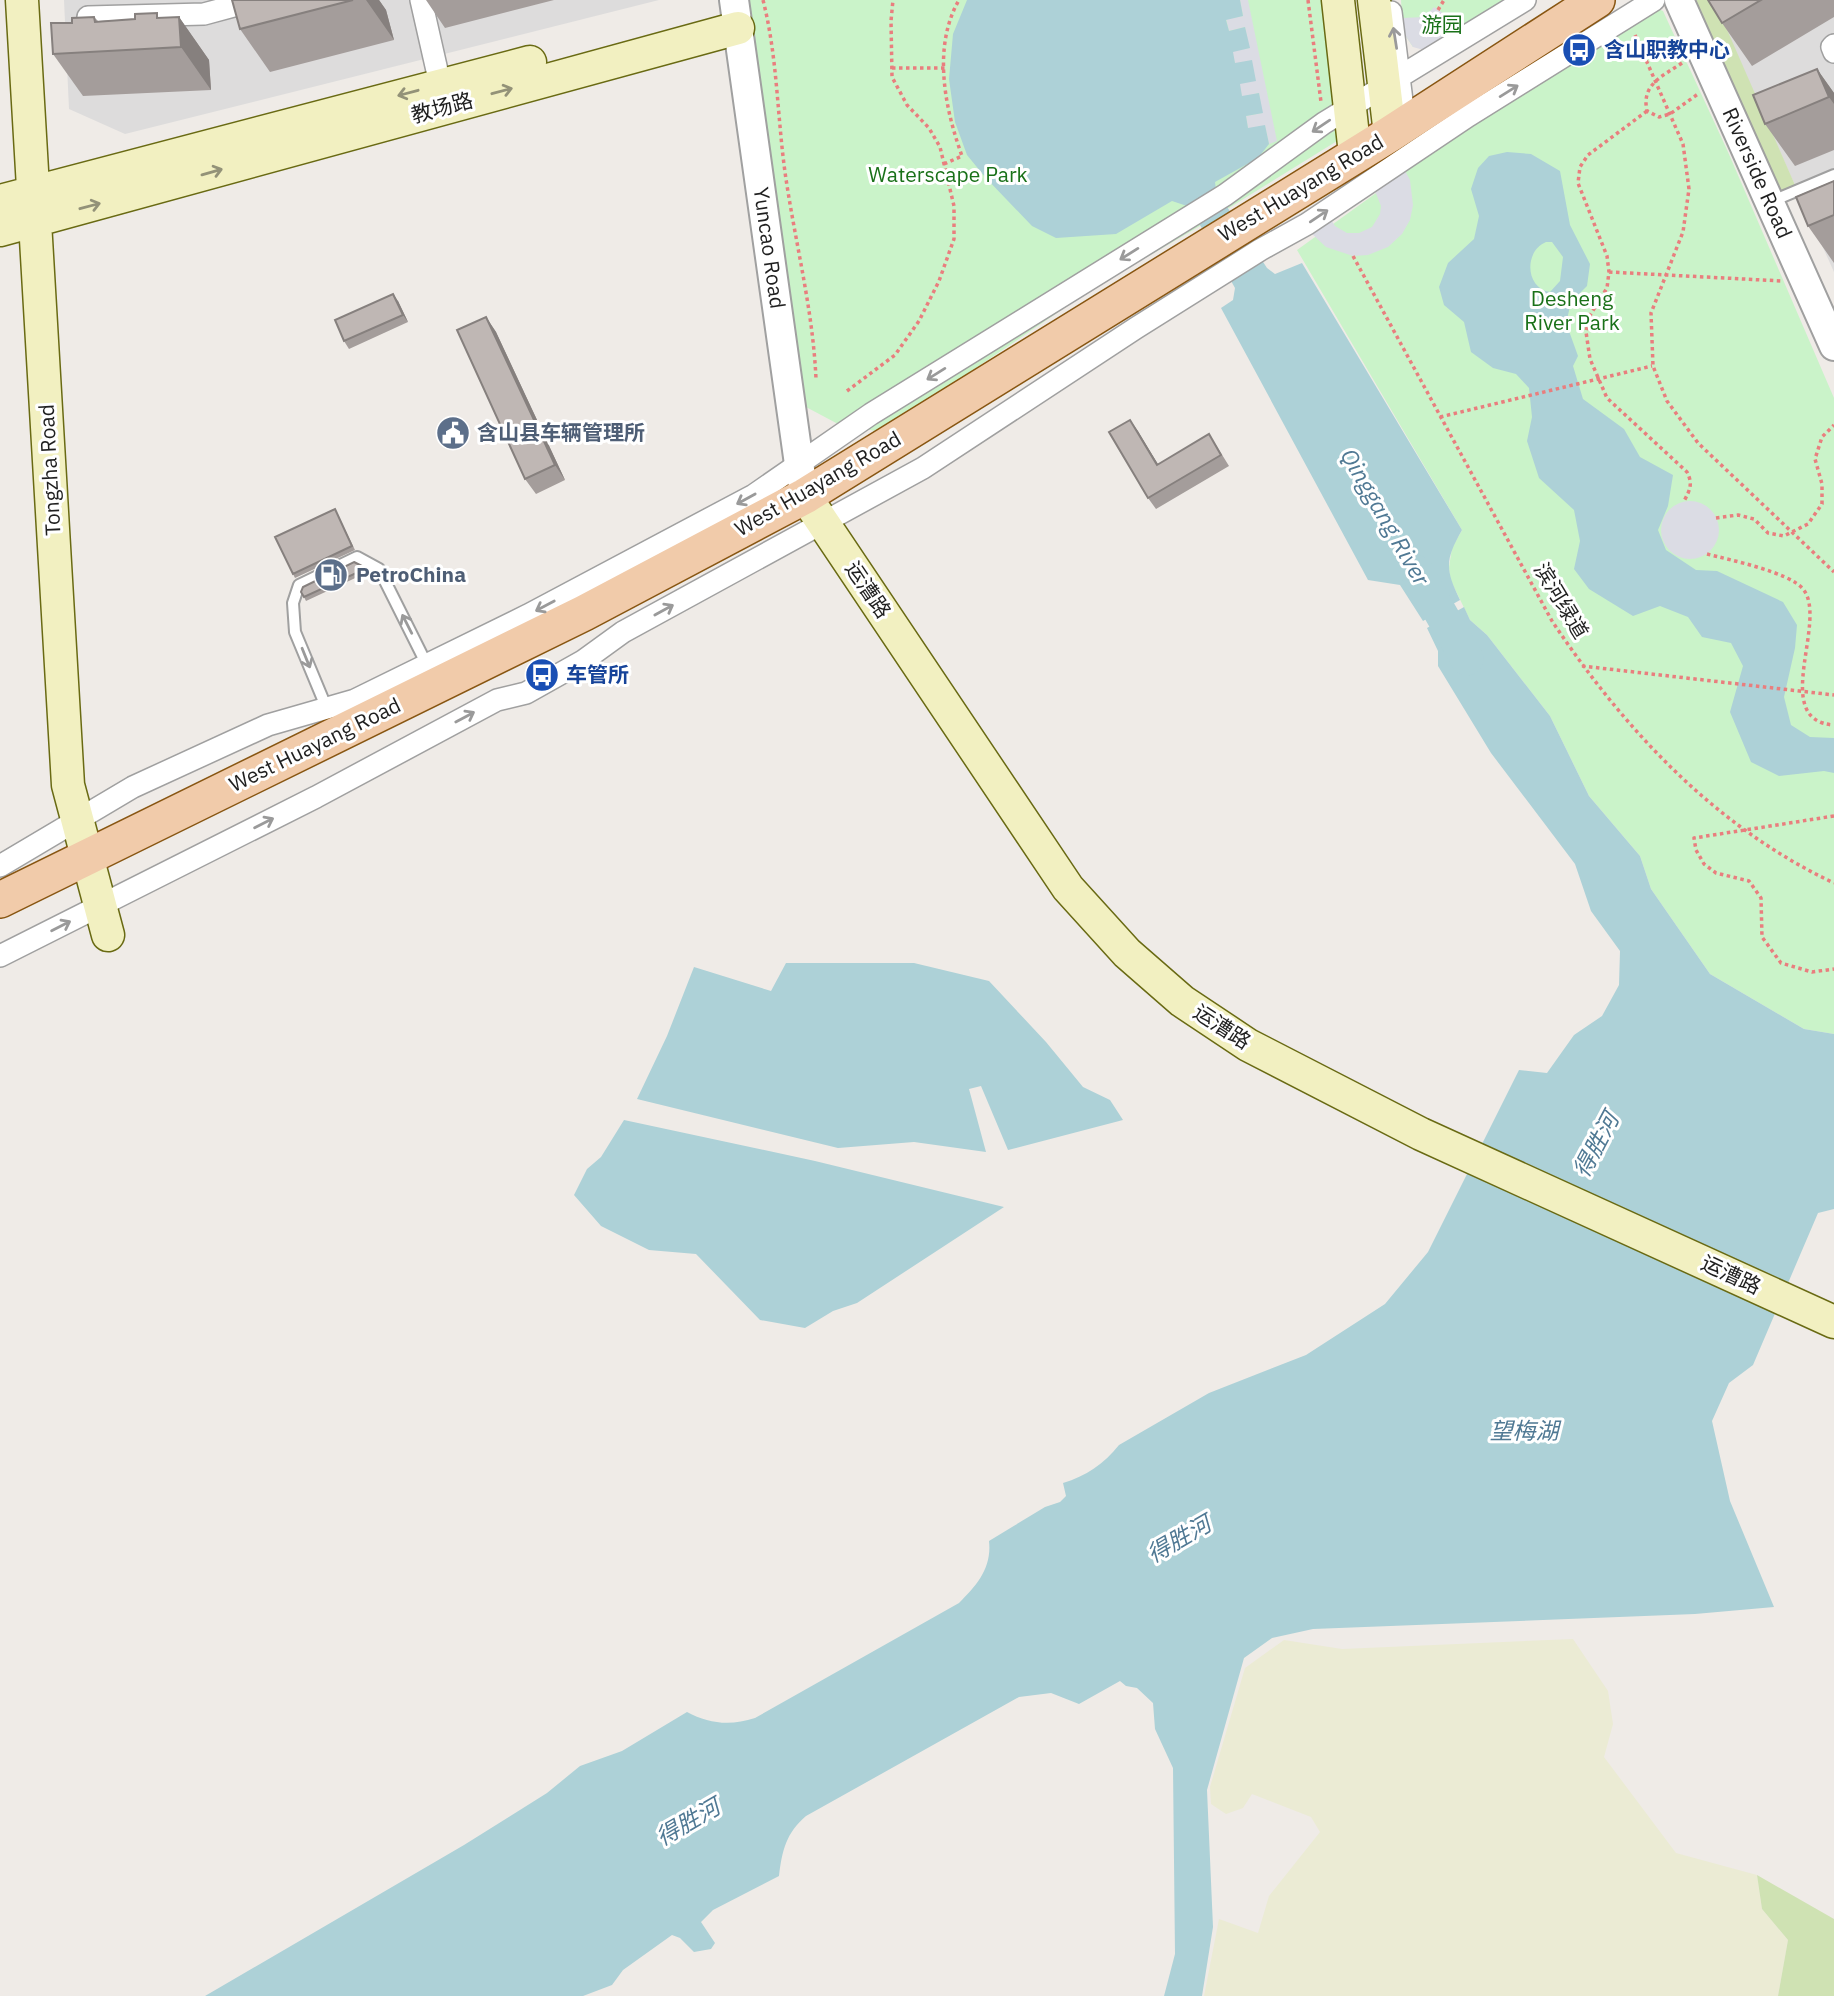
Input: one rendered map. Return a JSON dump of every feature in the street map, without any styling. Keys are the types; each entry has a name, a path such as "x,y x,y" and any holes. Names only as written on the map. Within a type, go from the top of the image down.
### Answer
{"main road":[{"name":"Tongzha Road","path":"22,0 68,785 104,920"},
{"path":"1338,0 1355,154"},
{"path":"1374,0 1392,81 1397,130"},
{"name":"West Huayang Road","path":"0,900 87,857 332,721 432,675 584,613 802,480 1205,246 1397,130 1597,0"},
{"name":"教场路","path":"34,207 443,96 743,9"},
{"path":"0,201 34,207"},
{"path":"0,230 34,207"},
{"name":"运漕路","path":"802,480 1068,888 1127,953 1182,1001 1248,1045 1421,1134 1834,1322"}],"street":[{"path":"88,17 204,13 227,4 256,0"},
{"path":"421,0 443,96"},
{"path":"1390,0 1392,81"},
{"path":"1242,223 1324,123 1525,0"},
{"path":"1242,223 1307,224 1468,116 1654,0"},
{"name":"Riverside Road","path":"1679,0 1834,346"},
{"name":"Yuncao Road","path":"743,9 802,480"},
{"path":"1834,45 1834,52"},
{"path":"0,957 104,920 316,797 497,700 526,694 583,661 623,632 923,468 1205,246"},
{"path":"0,866 133,787 268,725 332,721"}],"lane":[{"path":"1770,202 1834,175"},
{"path":"332,721 295,632 293,603 299,585 357,557 379,569 432,675"}],"path":[{"path":"847,391 895,355 919,321 939,281 954,239 954,205 940,147 929,128 907,105 892,77 892,0"},
{"path":"944,164 962,156 950,122 945,88 945,41 959,0"},
{"path":"1438,9 1444,0"},
{"path":"743,9 777,72 789,198 814,338 816,379"},
{"path":"1627,17 1683,144 1689,189 1683,232 1651,313 1653,366 1667,401 1698,443 1834,572"},
{"path":"1701,49 1648,89 1644,99 1647,111 1659,117 1670,114 1715,81"},
{"path":"892,68 945,68"},
{"path":"1647,111 1588,155 1580,167 1578,183 1607,256 1609,272 1607,288 1589,317 1586,332 1590,359 1607,398 1687,472 1691,489 1684,501"},
{"name":"滨河绿道","path":"1353,256 1552,621 1582,666 1628,723 1678,776 1722,813 1814,874 1834,883"},
{"path":"1609,272 1806,282"},
{"path":"1440,417 1653,366"},
{"path":"1716,518 1738,515 1754,519 1768,533 1784,536 1808,524 1822,504 1822,484 1815,459 1822,437 1834,425"},
{"path":"1707,554 1788,578 1803,590 1810,605 1802,700 1812,717 1825,724 1834,724"},
{"path":"1582,666 1834,695"},
{"path":"1834,816 1694,838 1696,850 1704,864 1716,873 1749,881 1761,898 1762,937 1781,963 1812,972 1834,969"}],"shaded area":[{"path":"64,0 659,0 125,134 69,109"},
{"path":"1240,0 1248,0 1277,141 1269,144 1265,126 1248,129 1246,116 1262,113 1259,93 1242,97 1239,84 1252,61 1235,64 1232,51 1249,48 1245,27 1229,31 1226,19 1243,16"},
{"path":"1834,0 1834,272 1723,25"},
{"path":"1434,7 1453,20 1480,32 1431,52 1413,47 1403,32 1402,18 1425,17"},
{"path":"1402,165 1410,180 1413,205 1410,220 1402,234 1388,247 1368,255 1353,256 1326,247 1310,232 1330,218 1335,226 1347,233 1359,233 1372,227 1380,214 1381,206 1375,191"},
{"path":"1684,501 1696,501 1711,509 1719,524 1719,536 1711,551 1696,559 1684,559 1669,551 1661,536 1661,524 1669,509"}],"green space":[{"name":"Waterscape Park","path":"744,0 1328,0 1341,110 1337,141 1094,288 881,432 838,424 806,407"},
{"name":"游园","path":"1401,0 1529,0 1413,47 1403,32"},
{"path":"1697,0 1767,0 1725,25 1795,185 1787,190 1776,190 1692,6"},
{"name":"Desheng River Park","path":"1641,2 1663,11 1728,152 1834,398 1834,1034 1804,1029 1710,974 1651,889 1640,856 1589,796 1550,716 1487,635 1470,620 1450,579 1452,548 1462,530 1297,250"},
{"path":"1573,1639 1608,1691 1613,1724 1604,1757 1676,1853 1757,1875 1762,1909 1788,1940 1778,1996 1204,1996 1219,1919 1258,1933 1269,1896 1320,1832 1311,1817 1252,1794 1243,1808 1226,1814 1211,1804 1210,1787 1245,1668 1284,1640 1342,1649"},
{"path":"1757,1875 1834,1919 1834,1996 1778,1996 1788,1940 1762,1909"}],"water":[{"path":"967,0 1240,0 1243,16 1226,20 1229,31 1245,27 1250,48 1233,52 1235,63 1252,60 1256,81 1240,84 1242,96 1259,93 1263,113 1246,116 1248,128 1265,125 1269,144 1258,158 1215,182 1216,190 1267,268 1275,274 1302,263 1462,530 1452,549 1449,565 1460,600 1423,621 1400,585 1368,580 1221,308 1233,300 1235,288 1190,207 1172,201 1116,234 1056,238 1032,226 985,177 967,155 955,122 949,79 953,34"},
{"path":"1507,152 1531,154 1560,171 1570,225 1590,264 1587,286 1571,302 1568,315 1569,331 1578,356 1573,366 1583,399 1624,429 1640,457 1673,475 1668,506 1658,530 1666,550 1696,570 1717,571 1783,602 1797,625 1795,648 1784,697 1791,725 1810,737 1834,738 1834,773 1824,771 1779,776 1751,762 1730,712 1743,666 1731,643 1702,637 1688,617 1660,606 1633,616 1589,589 1574,569 1580,541 1574,510 1539,478 1527,441 1532,417 1529,388 1516,374 1493,368 1471,352 1464,322 1444,305 1439,287 1448,263 1474,239 1479,216 1471,189 1478,168 1489,156","holes":["1546,242 1552,242 1563,257 1560,281 1550,292 1536,284 1530,269 1534,253"]},
{"name":"望梅湖","path":"1464,607 1470,620 1487,635 1550,716 1589,796 1640,856 1651,889 1710,974 1804,1029 1834,1034 1834,1209 1818,1213 1753,1365 1729,1383 1712,1421 1730,1501 1774,1607 1695,1614 1313,1629 1272,1638 1244,1658 1207,1790 1213,1927 1202,1996 1164,1996 1175,1954 1173,1768 1155,1729 1153,1703 1137,1688 1126,1686 1120,1681 1079,1704 1051,1693 1019,1697 806,1816 786,1843 779,1876 713,1910 701,1922 715,1943 711,1949 694,1952 680,1938 672,1935 623,1970 612,1985 583,1996 205,1996 464,1845 547,1793 580,1766 622,1751 687,1712 720,1722 755,1718 959,1603 986,1568 989,1541 1045,1507 1060,1502 1066,1496 1063,1483 1087,1473 1101,1464 1119,1445 1209,1393 1306,1355 1385,1304 1428,1252 1519,1070 1547,1073 1574,1035 1602,1016 1619,985 1620,951 1591,911 1575,864 1491,753 1438,666 1438,651 1427,628"},
{"path":"786,963 914,963 989,981 1046,1042 1083,1087 1110,1100 1123,1120 1008,1150 981,1086 969,1089 986,1152 914,1142 838,1148 637,1099 667,1036 694,967 771,991"},
{"path":"624,1120 815,1161 1004,1207 857,1303 833,1311 805,1328 760,1320 696,1254 649,1250 601,1226 574,1195 587,1169 601,1157"}],"building":[{"path":"232,0 353,0 240,29"},
{"path":"1708,0 1761,0 1722,23"},
{"path":"157,13 157,18 179,17 181,47 53,54 51,23 72,23 72,18 94,17 95,22 135,19 135,14"},
{"path":"1817,69 1829,97 1765,124 1753,95"},
{"path":"1834,181 1834,215 1808,226 1796,197"},
{"path":"393,294 403,315 344,341 335,320"},
{"path":"486,317 555,465 525,479 457,330"},
{"path":"1130,420 1157,465 1209,434 1221,455 1148,498 1109,432"},
{"path":"335,509 352,546 293,574 275,537"},
{"path":"354,562 362,566 363,570 304,597 301,592 303,587"}],"waterway":[{"name":"Qinggang River","path":"1417,572 1467,659"}],"place":[{"name":"含山职教中心","path":"1579,50"},
{"name":"含山县车辆管理所","path":"453,433"},
{"name":"PetroChina","path":"331,575"},
{"name":"车管所","path":"542,675"}],"water label":[{"name":"得胜河","path":"1596,1145"},
{"name":"得胜河","path":"1179,1539"},
{"name":"得胜河","path":"688,1822"}]}
